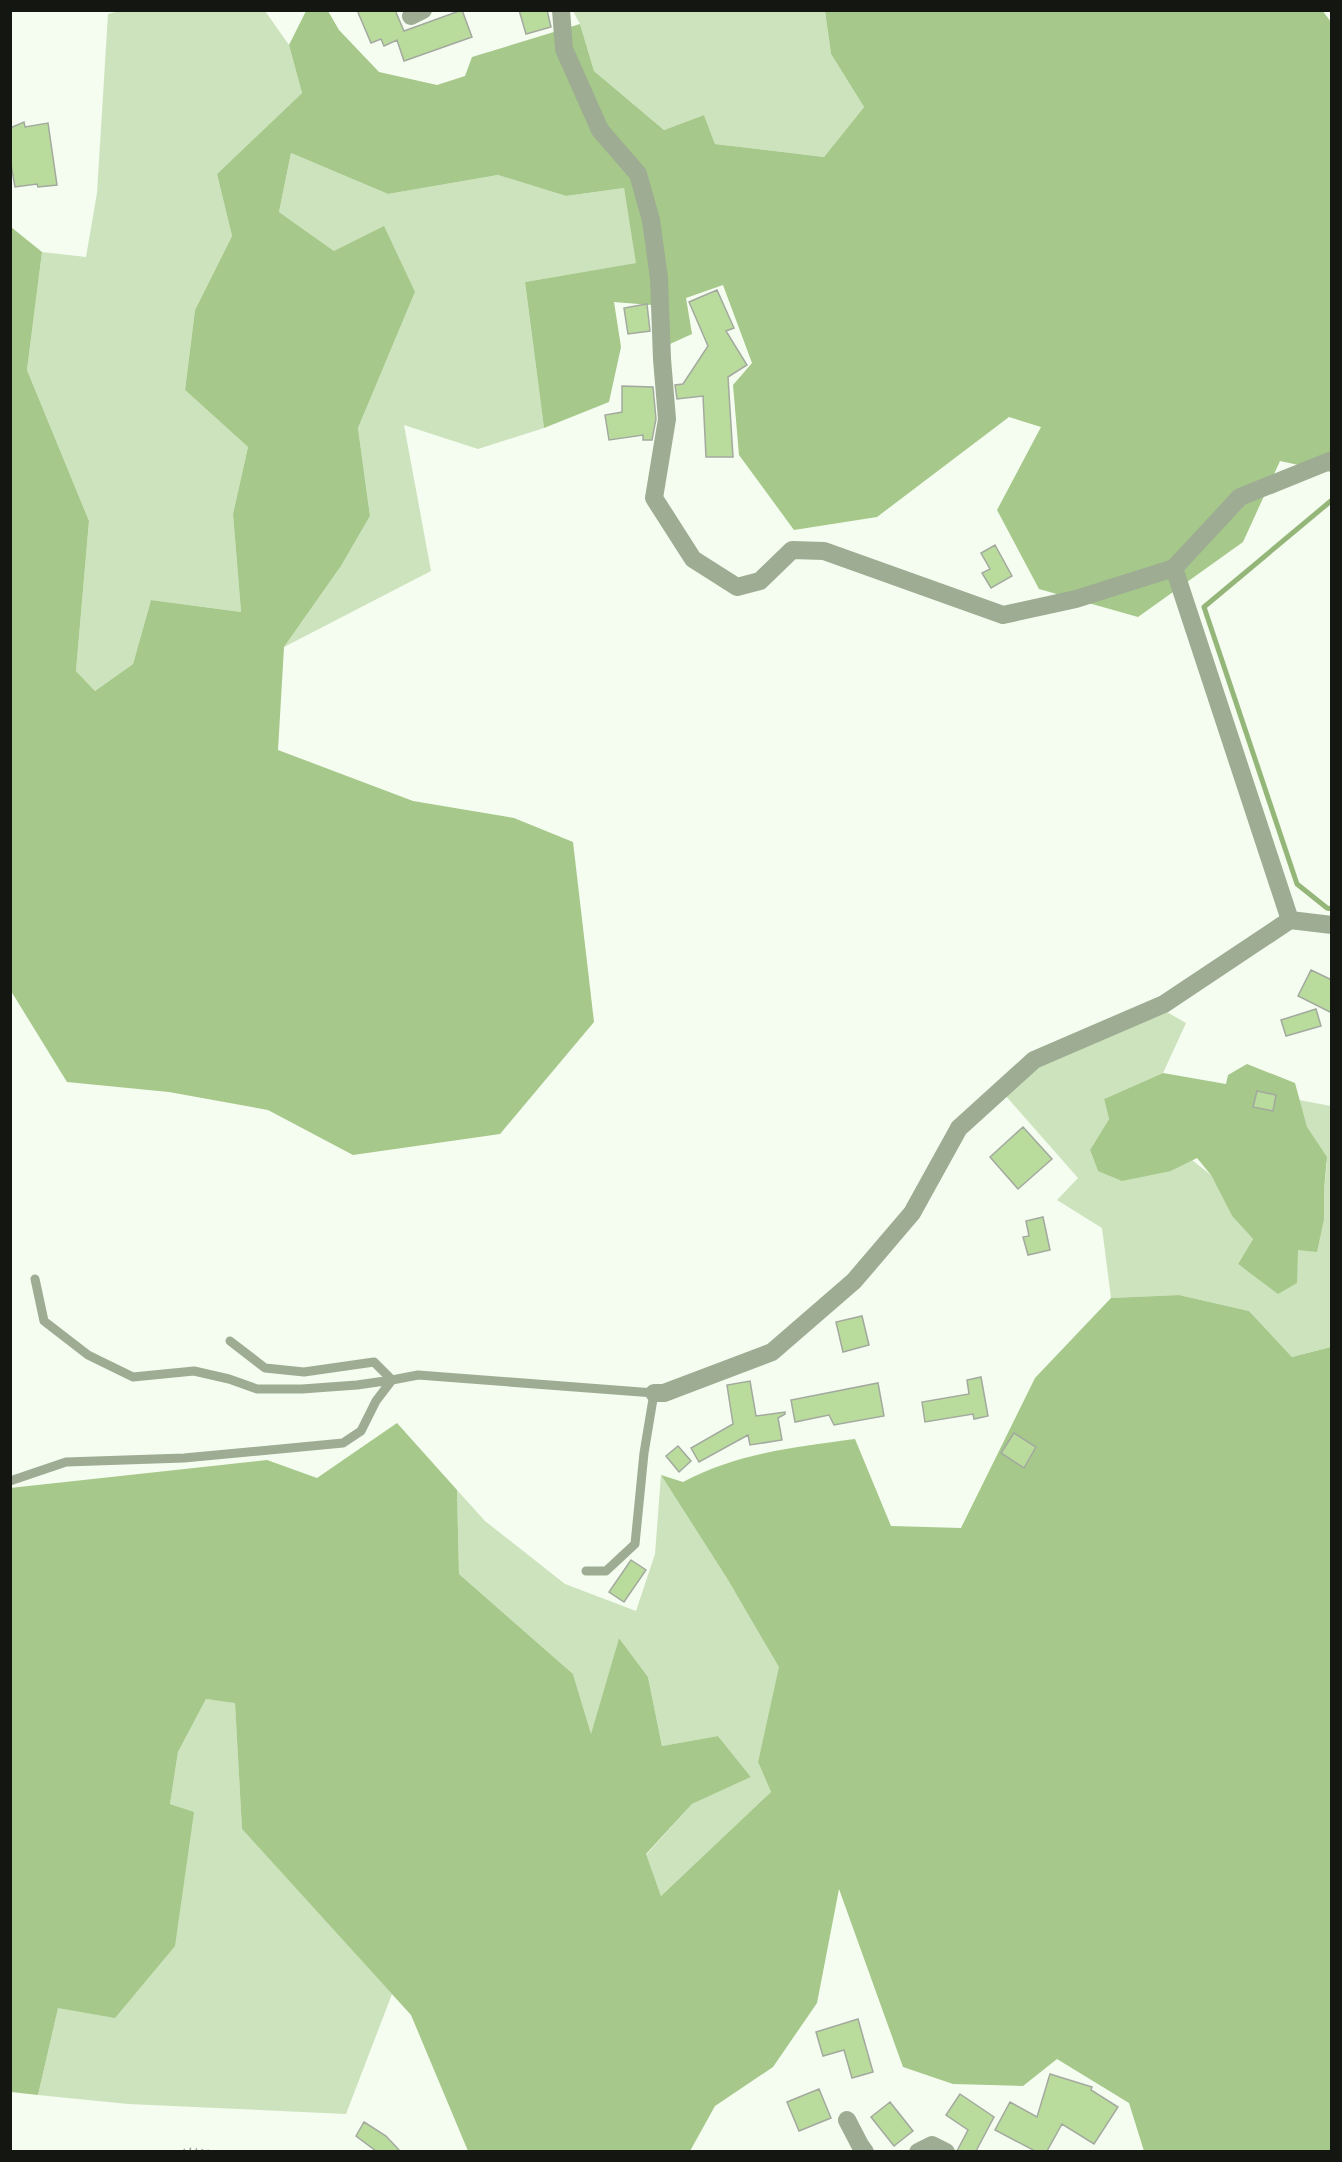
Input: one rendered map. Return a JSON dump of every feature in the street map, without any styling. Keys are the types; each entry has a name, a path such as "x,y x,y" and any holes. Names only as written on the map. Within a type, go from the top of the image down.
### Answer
{"street":[{"path":"561,10 564,49 600,130 638,174 651,220 659,278 667,419 654,498 693,560 737,586 760,581 792,550 824,551 1003,615 1076,599 1174,568 1240,497 1332,460"},
{"path":"1174,568 1290,920"},
{"path":"654,1393 664,1393 772,1352 854,1281 912,1213 959,1128 1034,1060 1164,1004 1290,920 1332,925"},
{"path":"847,2120 865,2151"},
{"path":"918,2151 932,2145 946,2151"}],"lane":[{"path":"34,1279 44,1321 88,1355 133,1377 195,1371 257,1389 268,1389 357,1385 418,1375 654,1393 644,1453 635,1544 606,1571 586,1571"},
{"path":"230,1341 265,1368 304,1372 374,1362 392,1380"},
{"path":"10,1481 66,1462 183,1458 343,1443 361,1431 376,1401 392,1380"}],"path":[{"path":"178,2151 189,2149 217,2151"}],"green space":[{"path":"123,10 265,11 289,45 302,93 217,174 232,236 195,310 185,390 248,447 233,514 241,612 151,600 133,664 95,691 76,671 89,521 27,370 42,252 86,257 97,193 108,14"},
{"path":"1322,10 1331,22 1331,472 1280,461 1243,542 1138,617 1039,589 997,510 1041,427 1009,417 877,517 794,530 739,455 733,385 752,363 723,285 686,298 692,334 670,344 651,305 614,302 621,347 609,402 544,428 525,282 636,263 624,188 566,196 498,175 388,194 291,153 279,212 334,251 384,226 415,292 358,428 370,516 341,566 284,647 278,750 413,801 514,818 573,842 594,1022 500,1134 353,1155 268,1110 169,1092 67,1082 11,991 11,227 42,252 27,370 89,521 76,671 95,691 133,664 151,600 241,612 233,514 248,447 185,390 195,310 232,236 217,174 302,93 289,45 306,11 328,11 339,30 379,72 437,85 465,76 472,57 580,24 594,71 664,130 704,115 715,144 824,157 864,107 831,54 825,11"},
{"path":"573,11 825,11 831,54 864,107 824,157 715,144 704,115 664,130 594,71 580,24"},
{"path":"291,153 388,194 498,175 566,196 624,188 637,263 525,282 544,428 478,449 404,425 431,571 284,647 341,566 370,516 358,428 415,292 334,251 279,212"},
{"path":"1165,1011 1186,1023 1163,1073 1104,1099 1109,1119 1090,1150 1098,1171 1171,1171 1192,1160 1211,1175 1232,1216 1253,1239 1238,1264 1252,1274 1297,1250 1324,1190 1327,1162 1307,1128 1299,1100 1331,1106 1331,1347 1292,1357 1249,1311 1179,1295 1111,1298 1102,1228 1057,1200 1078,1178 1005,1095 1037,1066"},
{"path":"1247,1064 1295,1083 1307,1127 1327,1157 1324,1219 1317,1252 1298,1250 1297,1283 1278,1294 1238,1264 1253,1239 1232,1216 1211,1175 1197,1158 1171,1171 1122,1181 1098,1171 1090,1150 1109,1119 1104,1099 1163,1073 1226,1084 1228,1075"},
{"path":"1179,1295 1249,1311 1292,1357 1331,1347 1331,2151 1144,2151 1129,2103 1057,2059 1023,2086 953,2084 903,2067 839,1889 817,2003 773,2067 715,2106 690,2151 468,2151 411,2015 242,1829 235,1703 206,1699 178,1752 170,1804 194,1812 175,1946 115,2018 58,2008 38,2095 11,2092 10,1488 267,1460 317,1478 397,1423 457,1490 459,1574 573,1674 591,1734 619,1638 648,1677 662,1746 718,1736 751,1777 692,1804 646,1854 661,1896 771,1792 758,1762 779,1667 728,1580 661,1475 683,1482 725,1464 746,1458 789,1448 855,1439 891,1526 961,1528 1035,1378 1111,1298"},
{"path":"661,1475 780,1667 758,1762 771,1792 661,1896 646,1855 692,1804 751,1777 718,1736 662,1746 648,1677 619,1638 591,1735 573,1674 459,1574 457,1490 485,1521 565,1584 636,1611 655,1554"},
{"path":"206,1699 235,1702 242,1829 392,1994 346,2114 128,2104 38,2095 58,2007 193,1812 170,1804 178,1752"}],"building":[{"path":"357,10 395,10 404,31 462,10 472,37 404,61 397,40 384,46 381,39 371,43"},
{"path":"519,10 547,10 551,27 526,34"},
{"path":"24,122 25,127 48,123 57,185 38,187 37,184 15,187 10,159 10,128"},
{"path":"717,290 734,328 726,331 747,365 728,377 733,457 706,457 703,396 677,399 675,385 683,384 708,346 689,302"},
{"path":"647,304 650,331 628,334 624,308"},
{"path":"622,386 653,387 656,419 652,440 643,440 643,435 609,440 605,415 622,412"},
{"path":"995,545 1012,576 991,588 982,573 990,569 981,553"},
{"path":"1311,970 1332,980 1332,1013 1298,996"},
{"path":"1316,1009 1321,1026 1286,1036 1281,1020"},
{"path":"1257,1091 1276,1095 1273,1111 1253,1107"},
{"path":"1023,1127 1052,1159 1018,1189 990,1157"},
{"path":"1043,1217 1050,1250 1028,1255 1023,1237 1029,1236 1026,1221"},
{"path":"862,1316 869,1345 843,1352 836,1322"},
{"path":"981,1377 988,1416 974,1419 973,1414 925,1422 922,1402 969,1394 967,1380"},
{"path":"750,1381 756,1416 785,1412 778,1418 782,1440 750,1445 748,1435 699,1462 691,1448 733,1424 727,1385"},
{"path":"878,1383 884,1416 834,1425 829,1415 795,1422 791,1400"},
{"path":"1014,1433 1036,1447 1024,1468 1001,1453"},
{"path":"678,1446 691,1461 679,1472 666,1456"},
{"path":"631,1560 646,1570 624,1602 609,1592"},
{"path":"858,2019 873,2072 852,2078 844,2050 823,2056 816,2032"},
{"path":"1050,2074 1092,2087 1091,2090 1118,2107 1094,2144 1062,2124 1047,2151 1035,2151 995,2130 1010,2102 1037,2117"},
{"path":"819,2089 831,2118 799,2131 787,2102"},
{"path":"960,2094 994,2117 976,2151 957,2151 968,2130 946,2115"},
{"path":"890,2102 913,2131 894,2146 871,2117"},
{"path":"364,2122 386,2136 400,2151 376,2151 356,2136"}],"waterway":[{"path":"1332,500 1204,607 1297,884 1327,908 1332,909"}]}
